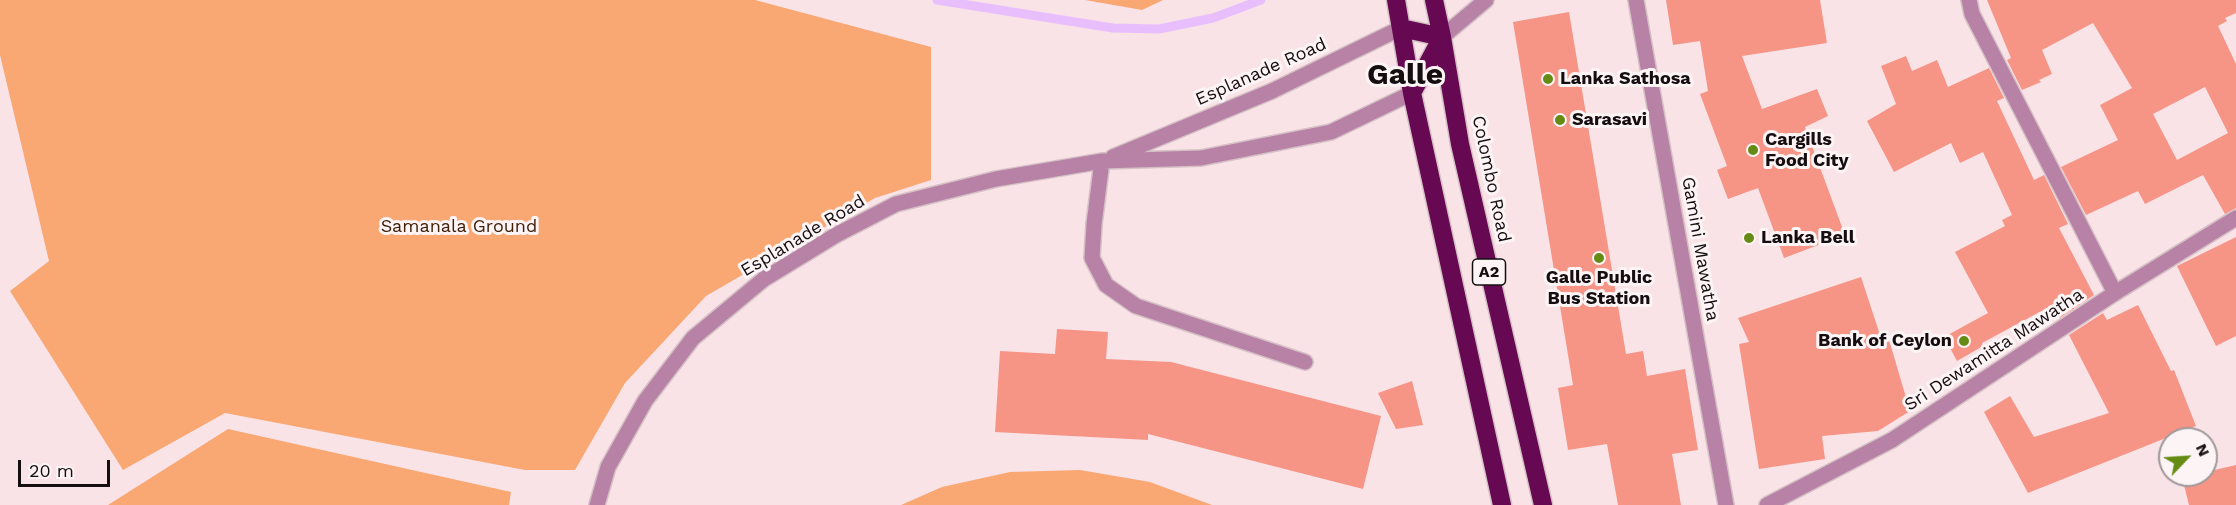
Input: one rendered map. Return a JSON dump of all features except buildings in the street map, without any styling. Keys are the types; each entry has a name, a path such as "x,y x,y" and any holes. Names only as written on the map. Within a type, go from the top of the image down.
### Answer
{"highway":[{"name":"A2","path":"1396,0 1412,93 1502,505"},
{"name":"A2","path":"1434,0 1442,37"},
{"path":"1402,33 1442,37 1412,93"},
{"name":"Colombo Road","path":"1442,37 1460,144 1544,505"}],"street":[{"path":"1442,37 1486,0"},
{"name":"Gamini Mawatha","path":"1636,0 1726,505"},
{"path":"1969,0 1972,14 2115,293"},
{"name":"Esplanade Road","path":"1102,161 1272,91 1402,33"},
{"name":"Esplanade Road","path":"597,505 608,467 645,401 693,338 764,279 836,236 896,204 996,179 1102,161 1201,158 1331,132 1412,93"},
{"path":"1102,161 1092,258 1106,285 1136,306 1305,362"},
{"name":"Sri Dewamitta Mawatha","path":"1767,505 1892,440 2115,293 2236,218"}],"green space":[{"name":"Samanala Ground","path":"0,0 755,0 931,47 931,180 875,198 706,296 625,383 575,470 525,470 225,413 123,470 10,291 49,261 0,55"},
{"path":"1085,0 1163,0 1142,10"},
{"path":"228,429 511,492 509,505 108,505"},
{"path":"1080,470 1150,482 1212,505 901,505 942,487 1010,472"}],"waterway":[{"path":"937,0 1113,28 1159,29 1213,18 1261,0"}],"place":[{"name":"Lanka Sathosa","path":"1548,79"},
{"name":"Sarasavi","path":"1560,120"},
{"name":"Cargills Food City","path":"1753,150"},
{"name":"Lanka Bell","path":"1749,238"},
{"name":"Galle Public Bus Station","path":"1599,258"},
{"name":"Bank of Ceylon","path":"1964,341"}],"district":[{"name":"Galle","path":"1405,75"}]}
